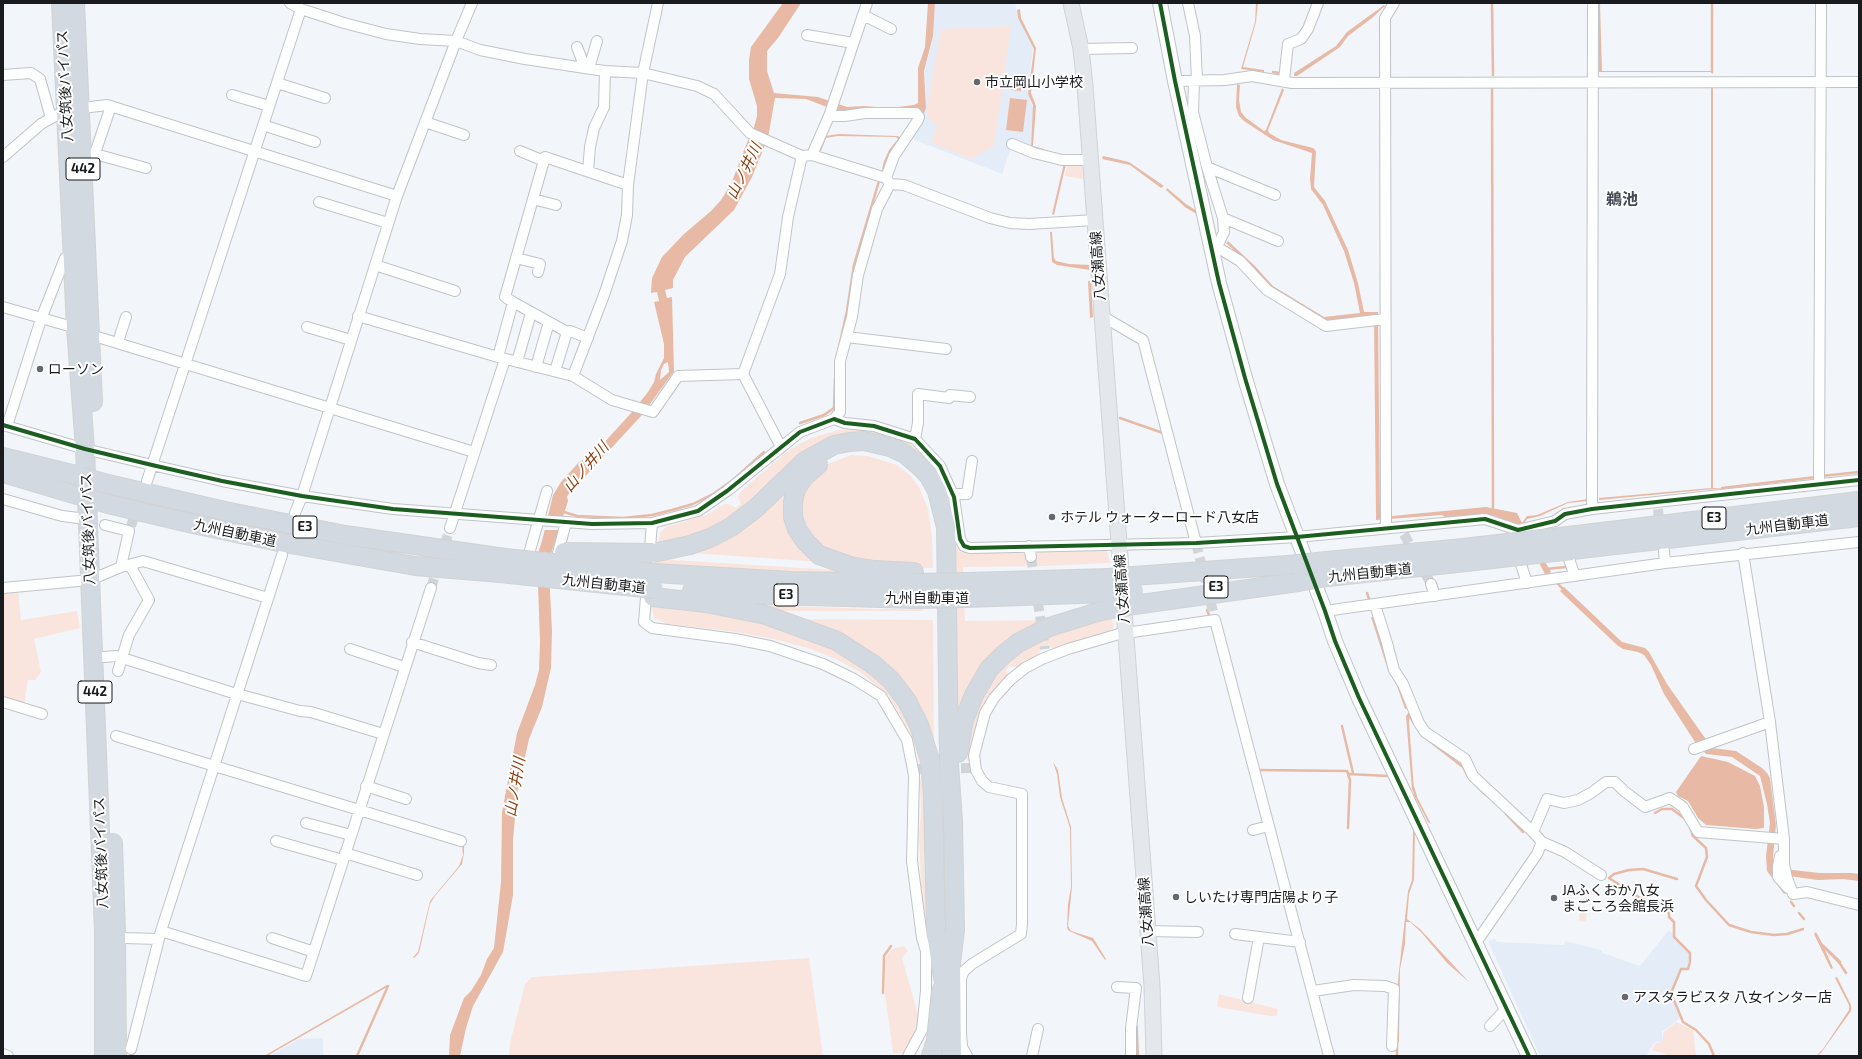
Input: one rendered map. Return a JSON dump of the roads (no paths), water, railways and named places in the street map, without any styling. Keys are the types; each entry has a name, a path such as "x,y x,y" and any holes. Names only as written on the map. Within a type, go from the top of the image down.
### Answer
{"highway":[{"name":"八女筑後バイパス","path":"61,3 73,257 84,331"},
{"name":"八女筑後バイパス","path":"75,3 66,112 84,331 110,932 124,1052"},
{"path":"503,565 582,554 653,553 690,545 710,538 731,527 756,508 805,461 834,445 849,442 878,444 890,447 905,454 929,476 937,491 946,527 949,764 955,930 951,963 952,1056"},
{"name":"八女筑後バイパス","path":"90,450 87,519 104,657 110,932 104,1056"},
{"path":"933,795 939,762 938,621 937,534 933,505 928,493 914,473 901,462 885,455 866,451 849,452 830,458 813,467 804,477 796,489 793,502 793,517 797,530 805,541 819,554 850,566 874,570 915,585 967,585 1108,580"},
{"name":"九州自動車道","path":"3,457 108,484 225,511 345,535 503,565 654,586 772,595 915,585 967,585 1108,580 1133,586 1298,582 1328,569"},
{"name":"九州自動車道","path":"3,473 108,504 279,542 415,566 503,565"},
{"name":"九州自動車道","path":"1570,543 1859,501"},
{"name":"九州自動車道","path":"1133,586 1186,573 1288,565 1328,569 1570,543 1859,517"},
{"path":"654,586 706,603 766,615 837,641 858,653 891,680 907,701 926,740 930,760 933,795 936,933 943,982 946,1056"},
{"path":"951,795 964,720 974,695 989,669 1003,655 1033,634 1069,620 1101,611 1133,586"},
{"path":"931,1056 936,1041 943,982"}],"main road":[{"name":"八女瀬高線","path":"1071,3 1081,49 1091,160 1148,931 1154,1056"}],"street":[{"path":"295,513 302,496 350,340 397,196 472,3"},
{"path":"573,376 622,241 627,215 628,185 643,73 658,3"},
{"path":"781,447 743,374 780,274 788,217 807,155 831,110 867,3"},
{"path":"1160,3 1175,81 1215,248 1219,283 1245,378 1277,484 1335,641 1360,698 1529,1056"},
{"path":"1188,3 1195,36 1196,81 1193,112 1207,167 1224,218 1224,232 1215,248"},
{"path":"1284,80 1288,44 1301,39 1308,30 1318,3"},
{"path":"1386,528 1380,320 1385,18 1394,3"},
{"path":"1592,509 1593,3"},
{"path":"1819,484 1821,3"},
{"path":"147,480 277,83 297,6 386,34 420,39 456,41 495,53 605,71 643,73 697,86 714,94 750,133 807,155 904,185 990,218 1010,223 1095,220"},
{"path":"863,15 891,29"},
{"path":"807,34 853,43"},
{"path":"587,68 597,40"},
{"path":"576,47 587,68"},
{"path":"1081,49 1132,48"},
{"path":"588,171 590,147 594,128 604,107 605,71"},
{"path":"3,75 31,73 40,79 66,112"},
{"path":"1175,81 1225,80 1252,76 1284,80 1292,83 1859,82"},
{"path":"277,83 325,98"},
{"path":"232,95 269,106"},
{"path":"3,157 41,124 66,112 107,104 397,196"},
{"path":"89,166 91,165 111,106"},
{"path":"73,257 65,258 5,425 90,450 152,465 222,481 302,496 393,509 454,515 592,524 652,523 698,511 727,492 800,432 834,419 840,412 840,361 852,317 858,275 865,246 876,209 888,181 894,156 918,120 919,116 916,113 865,113 845,116 831,110"},
{"path":"425,122 464,135"},
{"path":"263,125 315,142"},
{"path":"1012,144 1034,153 1062,160 1091,160"},
{"path":"520,151 544,161"},
{"path":"95,154 146,168"},
{"path":"588,338 570,331 567,332 505,297 545,157 628,185"},
{"path":"1207,167 1275,195"},
{"path":"533,199 556,206"},
{"path":"319,202 388,223"},
{"path":"1224,218 1278,241"},
{"path":"1215,248 1240,261 1267,290 1326,326 1380,320"},
{"path":"516,258 540,264 538,272"},
{"path":"375,265 455,291"},
{"path":"450,528 501,358 513,302"},
{"path":"3,307 186,362 474,452"},
{"path":"517,362 531,313"},
{"path":"118,342 126,316"},
{"path":"358,316 501,358 573,376 612,400 653,412 678,376 743,374"},
{"path":"1102,316 1143,340 1196,543"},
{"path":"536,367 549,322"},
{"path":"307,327 350,340"},
{"path":"555,372 567,332"},
{"path":"847,337 946,349"},
{"path":"915,439 918,423 918,394 950,398 950,395 970,397"},
{"path":"834,419 845,423 874,426 915,439 940,466 953,494 960,539 964,546 970,548 1196,543 1297,537 1386,528 1403,530 1485,519 1513,529 1530,528 1555,522 1565,514 1592,509 1657,505 1859,480"},
{"path":"953,494 967,494 972,461"},
{"path":"524,569 541,521 547,491"},
{"path":"3,498 62,516 87,519"},
{"path":"554,567 564,522"},
{"path":"1555,522 1575,576"},
{"path":"652,523 644,622 652,628 735,639 770,646 823,664 854,679 881,696 896,719 907,740 914,775 912,861 922,938 926,951 926,985 922,1030 908,1056"},
{"path":"105,525 130,528 126,566 149,600 129,634 118,672"},
{"path":"1513,529 1527,583"},
{"path":"1325,611 1665,563 1743,553 1859,542"},
{"path":"1029,546 1031,557"},
{"path":"1664,551 1665,563"},
{"path":"1743,553 1770,722 1780,838 1784,864 1793,894 1807,892 1859,905"},
{"path":"124,1052 282,555"},
{"path":"3,588 95,578 143,561 268,598"},
{"path":"1431,584 1435,596"},
{"path":"110,932 124,938 160,935 306,976 412,642 431,588"},
{"path":"1375,605 1394,670 1403,684 1418,723 1425,732 1465,759 1473,776 1542,842 1565,852 1601,874"},
{"path":"967,1056 962,1047 961,978 964,971 972,964 1021,934 1022,924 1022,794 989,787 982,781 976,770 975,762 979,734 985,713 994,698 1010,680 1046,653 1126,633 1215,620 1329,1056"},
{"path":"412,642 478,663 491,665"},
{"path":"350,649 404,667"},
{"path":"104,657 116,656 238,693 300,711 311,712 383,734"},
{"path":"3,702 42,714"},
{"path":"1696,748 1770,722"},
{"path":"116,736 460,841"},
{"path":"1523,867 1535,849 1534,833 1548,799 1564,803 1578,800 1606,782 1615,782 1624,791 1645,806 1670,798 1683,807 1698,832 1780,838"},
{"path":"366,786 406,799"},
{"path":"306,823 351,835"},
{"path":"1253,830 1270,826"},
{"path":"276,842 344,856 417,875"},
{"path":"1480,937 1537,854 1542,842"},
{"path":"1148,931 1198,932"},
{"path":"1235,934 1300,942"},
{"path":"1248,998 1259,937"},
{"path":"272,938 314,952"},
{"path":"1312,991 1354,985 1386,986 1394,989 1392,1046"},
{"path":"1117,987 1136,988 1131,1056"},
{"path":"1134,1010 1152,1008"},
{"path":"1490,1026 1506,1009"},
{"path":"1032,1056 1038,1029"}],"water":[{"name":"山ノ井川","path":"783,3 801,3 778,38 767,51 767,71 774,93 818,97 847,107 863,106 890,108 914,105 918,103 918,68 925,47 928,3 935,3 933,36 924,71 926,108 924,113 845,114 806,99 775,98 768,138 752,177 734,210 685,257 673,280 673,288 665,290 667,298 672,297 674,371 642,415 567,496 568,501 551,554 549,570 552,631 551,668 542,707 529,739 518,788 513,839 513,895 503,952 473,1006 466,1028 460,1056 449,1056 450,1035 464,998 471,991 481,975 487,959 494,948 501,882 502,812 517,733 539,670 540,642 537,556 553,495 561,482 579,462 589,457 601,446 632,412 654,382 656,374 664,358 664,344 654,302 659,301 657,292 651,293 652,278 662,257 684,234 711,211 721,200 731,184 753,131 757,116 757,106 749,79 751,47","holes":["668,362 669,372 660,380 661,370 664,364"]},
{"path":"1256,3 1258,3 1256,22 1243,67 1264,70 1264,72 1241,69 1255,22"},
{"path":"1599,3 1602,71 1713,71 1713,74 1711,72 1599,72"},
{"path":"1384,5 1385,6 1372,18 1348,36 1340,47 1297,76 1294,76 1294,73 1336,46 1347,32"},
{"path":"1020,9 1021,18 1036,48 1031,93 1036,106 1033,146 1044,149 1043,152 1031,148 1033,105 1028,94 1034,49 1018,18 1017,10"},
{"path":"1013,77 1023,78 1021,91 1011,90"},
{"path":"1237,84 1240,85 1239,100 1241,112 1246,118 1264,131 1266,130 1282,88 1284,90 1268,130 1269,133 1281,140 1313,148 1316,151 1314,187 1325,201 1348,250 1358,283 1364,312 1378,312 1380,515 1392,516 1486,507 1517,513 1522,523 1527,516 1537,515 1568,502 1588,499 1588,501 1568,503 1540,516 1527,519 1524,524 1518,528 1481,515 1445,517 1442,515 1376,520 1374,317 1373,315 1327,321 1271,288 1253,268 1226,243 1228,241 1255,266 1273,286 1324,317 1360,313 1354,283 1344,251 1323,205 1311,189 1310,178 1312,153 1273,140 1244,121 1239,116 1236,107"},
{"path":"1711,88 1713,88 1713,488 1725,488 1599,500 1599,498 1711,488"},
{"path":"1010,98 1027,100 1023,132 1006,130"},
{"path":"913,119 886,170 882,169 884,161 889,150 898,139 896,137 838,136 826,138 821,151 819,151 825,136 839,134 900,137"},
{"path":"1103,156 1129,162 1164,186 1161,188 1130,165 1102,159"},
{"path":"1064,163 1066,164 1054,215 1052,214"},
{"path":"1167,188 1186,204 1200,213 1198,215 1185,207 1166,190"},
{"path":"1050,232 1052,232 1054,258 1056,261 1069,264 1090,265 1090,270 1057,265 1052,262"},
{"path":"1088,281 1091,281 1093,317 1090,318"},
{"path":"1528,532 1551,572 1546,576 1524,534"},
{"path":"1564,587 1622,642 1645,648 1649,652 1667,684 1712,748 1736,751 1767,773 1770,778 1776,825 1773,864 1776,868 1819,873 1859,874 1859,881 1843,879 1818,880 1773,874 1786,893 1784,894 1767,871 1766,856 1770,823 1760,776 1732,757 1706,754 1695,742 1664,694 1651,665 1644,655 1638,652 1623,649 1617,645 1560,591"},
{"path":"1371,617 1373,617 1407,709 1405,709 1397,686 1388,670"},
{"path":"1409,712 1414,790 1412,790 1406,716"},
{"path":"1701,756 1728,762 1755,776 1760,786 1764,807 1764,828 1756,829 1706,825 1698,818 1688,801 1678,796 1676,792"},
{"path":"1053,762 1058,770 1062,798 1071,827 1072,886 1068,926 1071,931 1093,938 1106,959 1105,960 1092,941 1069,931 1067,928 1068,904 1071,887 1070,828 1060,797 1057,774"},
{"path":"1414,795 1416,795 1431,824 1428,822"},
{"path":"1413,830 1415,832 1414,880 1409,894 1407,919 1420,929 1469,982 1448,964 1421,932 1410,922 1406,922 1405,944 1400,969 1399,1042 1396,1043 1398,980 1408,891 1412,880"},
{"path":"462,846 464,846 464,853 462,864 430,904 419,953 414,958 413,957 418,952 430,901 459,866 463,855"},
{"path":"1816,932 1822,943 1842,962 1839,964 1825,950 1833,968 1831,969 1814,934"},
{"path":"1837,977 1851,1005 1851,1011 1821,1053 1816,1056 1823,1049 1849,1010 1849,1005 1835,978"},
{"path":"387,985 389,986 267,1056 264,1056"},
{"path":"1135,1026 1138,1026 1139,1056 1136,1056"}],"waterway":[{"path":"1492,3 1493,75"},
{"path":"1712,3 1712,72"},
{"path":"1273,72 1279,73"},
{"path":"1492,87 1493,511"},
{"path":"836,361 847,311 854,265 879,181"},
{"path":"800,423 824,415 834,408 835,378"},
{"path":"1120,418 1163,433"},
{"path":"561,511 577,516 623,518 652,515 693,504 713,494 733,480 764,452"},
{"path":"1822,476 1859,472"},
{"path":"1722,488 1816,477"},
{"path":"1546,569 1566,567"},
{"path":"1556,582 1565,591"},
{"path":"1367,593 1369,599"},
{"path":"1207,610 1209,615"},
{"path":"1409,715 1415,725"},
{"path":"1342,726 1353,773"},
{"path":"1427,739 1463,767 1468,777"},
{"path":"1258,770 1347,771 1350,780 1348,828"},
{"path":"1349,774 1387,776"},
{"path":"1477,786 1486,795"},
{"path":"1413,787 1416,797"},
{"path":"1655,813 1662,809 1672,809 1684,818"},
{"path":"1506,814 1523,832"},
{"path":"1690,827 1693,836 1706,848 1707,857 1696,886 1706,900 1729,925 1751,932 1774,935 1787,934 1803,929"},
{"path":"1677,879 1643,869 1629,870 1614,874 1609,878 1640,898 1650,901 1669,913 1669,917 1674,922 1674,937 1690,953 1688,969 1681,969 1671,993 1683,1022 1696,1030 1709,1044 1714,1056"},
{"path":"1791,902 1794,906"},
{"path":"1799,913 1804,919"},
{"path":"883,993 884,956 891,946"},
{"path":"1839,962 1846,973"},
{"path":"357,1056 388,986"},
{"path":"1397,1041 1397,1056"}],"tunnel":[{"path":"131,526 144,488"},
{"path":"1658,509 1660,530"},
{"path":"431,588 450,528"},
{"path":"1404,534 1431,584"},
{"path":"1196,543 1215,620"},
{"path":"1031,557 1045,649"},
{"path":"916,769 975,768"}],"place":[{"name":"市立岡山小学校","path":"977,82"},
{"name":"ローソン","path":"40,369"},
{"name":"ホテル ウォーターロード八女店","path":"1052,517"},
{"name":"しいたけ専門店陽より子","path":"1176,897"},
{"name":"JAふくおか八女 まごころ会館長浜","path":"1554,898"},
{"name":"アスタラビスタ 八女インター店","path":"1625,997"}],"district":[{"name":"鵜池","path":"1622,200"}]}
